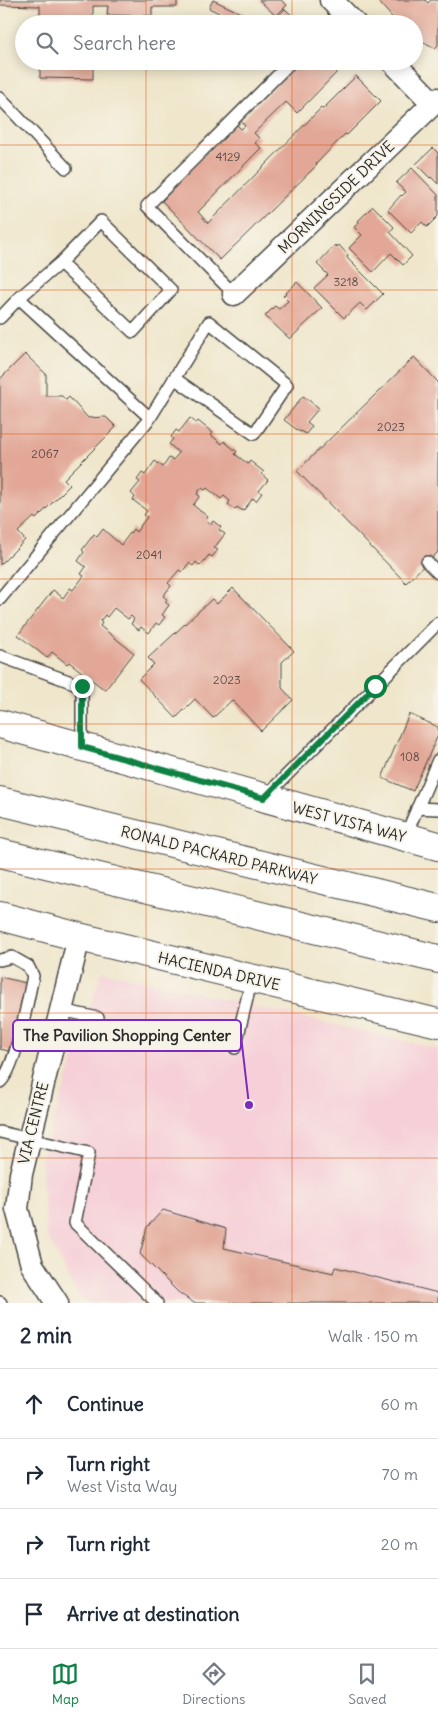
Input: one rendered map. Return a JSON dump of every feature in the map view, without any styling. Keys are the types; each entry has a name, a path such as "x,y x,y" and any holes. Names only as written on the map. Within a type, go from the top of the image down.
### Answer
{"main road":[{"name":"WEST VISTA WAY","path":"0,724 438,846"},
{"name":"RONALD PACKARD PARKWAY","path":"0,801 438,908"},
{"path":"0,853 438,959"},
{"name":"HACIENDA DRIVE","path":"0,916 79,937 438,1023"}],"street":[{"path":"402,70 436,101"},
{"name":"MORNINGSIDE DRIVE","path":"234,294 436,101"},
{"name":"VIA CENTRE","path":"55,1302 32,1265 17,1209 21,1174 79,937"}],"lane":[{"path":"234,294 147,206 283,70"},
{"path":"0,98 66,168"},
{"path":"0,318 19,298 60,263 101,221 172,290 133,332 60,263"},
{"path":"19,298 150,418"},
{"path":"0,599 150,418 174,378 210,322 287,385 254,434 174,378"},
{"path":"427,562 438,573"},
{"path":"264,798 438,623"},
{"path":"0,656 82,686 82,747"},
{"path":"405,837 438,760"},
{"path":"418,808 438,809"},
{"path":"0,960 12,957 28,966 33,976 14,1053 5,1077 0,1082"},
{"path":"235,1048 252,978"},
{"path":"61,1010 98,1018"},
{"path":"0,1132 89,1152 75,1223 157,1303"}],"shaded area":[{"path":"102,971 438,1049 438,1303 87,1303 80,1298 47,1236 41,1161"}],"building":[{"path":"0,0 177,0 177,7 152,7 152,15 107,15 108,6 93,6 93,15 40,15 40,6 0,5"},
{"path":"213,0 243,14 223,15 209,8"},
{"path":"259,0 281,0 287,5 275,15"},
{"path":"377,0 425,0 428,3 431,0 438,0 438,45 435,48 423,42 423,15 390,15"},
{"path":"285,9 291,15 279,15"},
{"path":"40,70 93,70 93,79 40,78"},
{"path":"290,70 339,70 297,113 286,102 254,133 259,138 255,143 261,148 198,212 208,223 321,108 323,109 356,76 381,101 347,135 345,134 317,165 220,260 162,201 172,188 236,124 241,129 245,126 241,121"},
{"path":"433,148 438,153 438,184 416,164"},
{"path":"412,168 438,195 438,216 427,227 422,222 411,233 388,210 406,192 396,183"},
{"path":"373,206 394,227 390,232 412,256 403,265 391,253 373,272 349,248 362,235 354,227"},
{"path":"335,245 337,247 339,245 348,255 348,259 383,294 367,310 360,303 344,318 314,288 328,275 317,264"},
{"path":"297,282 322,308 290,339 265,316 275,306 279,309 288,301 283,296"},
{"path":"25,354 46,374 46,396 62,396 66,400 69,397 88,418 106,417 116,427 64,479 70,485 36,519 34,517 18,532 25,540 0,565 0,379"},
{"path":"414,357 438,382 438,552 406,583 297,471"},
{"path":"303,396 319,408 307,422 312,426 306,434 300,432 284,420"},
{"path":"190,418 196,423 198,421 213,433 211,435 222,444 224,441 237,452 235,454 248,464 250,461 264,472 261,474 268,480 259,491 262,493 256,501 253,498 243,511 237,507 235,510 228,504 230,501 224,496 221,499 207,488 205,490 201,488 197,494 200,496 193,505 208,517 206,520 211,524 213,521 221,527 219,530 225,534 214,548 218,550 212,557 209,555 200,566 196,562 193,566 189,563 182,572 179,570 168,583 171,586 163,596 167,599 165,602 169,605 162,615 165,617 159,625 156,623 149,633 141,627 139,630 131,624 134,619 131,616 128,619 114,608 107,617 105,615 100,621 102,623 100,626 134,653 105,690 69,662 67,664 52,652 47,658 18,635 53,590 63,598 70,588 73,590 84,576 81,574 86,567 78,561 84,552 82,550 94,534 97,537 103,529 121,545 133,529 136,532 147,517 144,515 147,511 133,500 135,497 131,493 140,482 137,480 142,473 145,475 155,461 163,467 169,458 173,460 179,453 169,444 173,439 171,437 176,430 179,432"},
{"path":"233,588 294,651 282,662 282,688 293,700 261,731 232,700 213,718 195,699 176,718 139,679 154,664 148,658 212,599 217,604"},
{"path":"409,714 438,727 438,735 413,791 382,778"},
{"path":"0,977 26,983 20,1006 24,1007 13,1052 0,1049"},
{"path":"163,1210 226,1229 224,1248 333,1273 335,1267 438,1293 438,1303 194,1303 178,1292 140,1254 147,1227"}],"place":[{"name":"The Pavilion Shopping Center","path":"249,1105"}],"route":[{"path":"82,686 82,747 264,798 375,686"}]}
